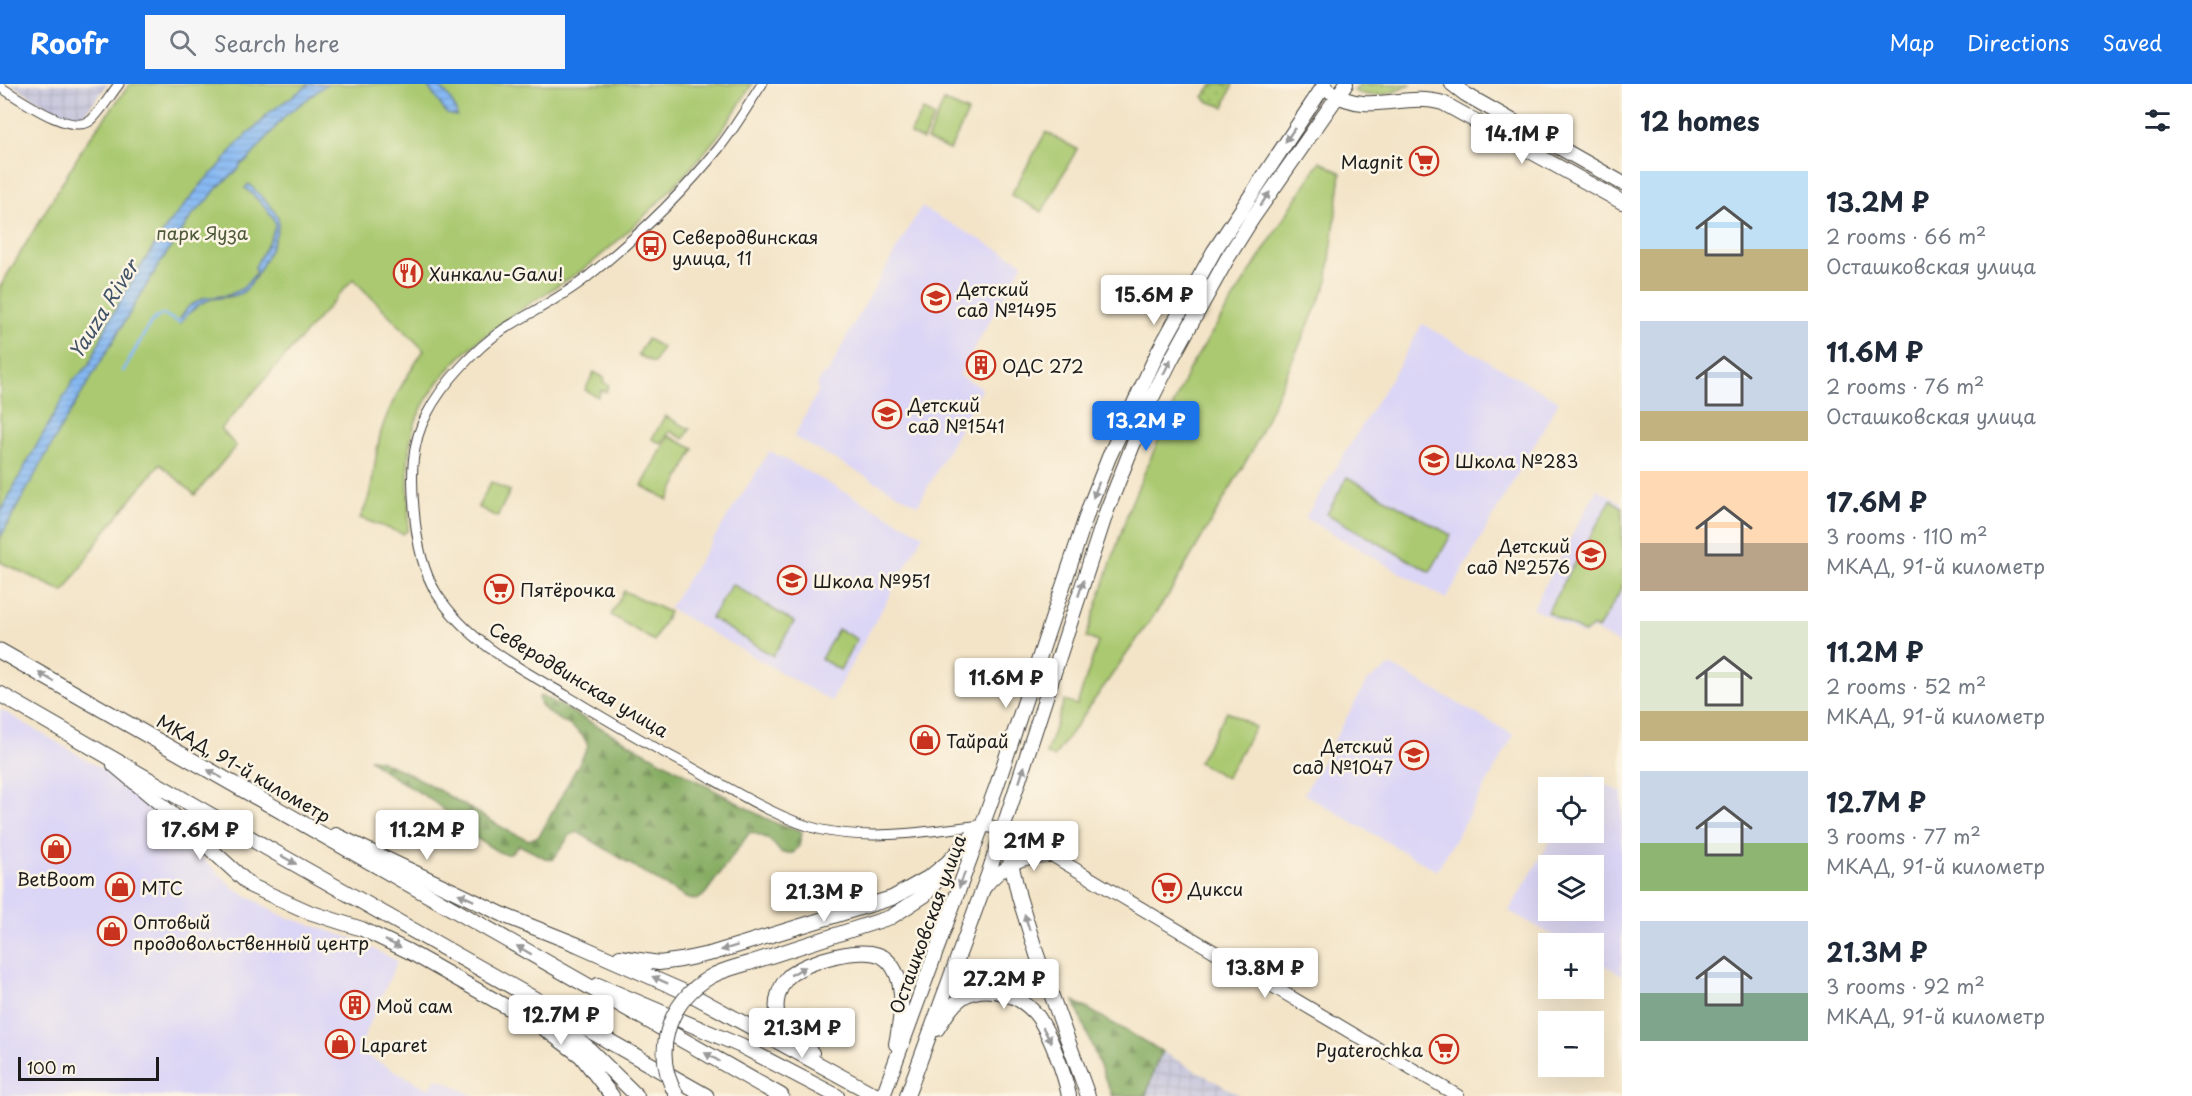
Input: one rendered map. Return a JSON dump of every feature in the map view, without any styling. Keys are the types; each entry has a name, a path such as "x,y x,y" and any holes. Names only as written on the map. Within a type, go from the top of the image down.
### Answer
{"highway":[{"name":"МКАД, 91-й километр","path":"0,651 781,1096"},
{"path":"0,694 706,1096"}],"main road":[{"path":"907,1096 1004,829 1107,510 1150,402 1227,259 1252,219 1346,84"},
{"path":"1452,84 1465,94 1622,183"},
{"name":"Осташковская улица","path":"883,1096 982,825 1090,505 1109,458 1158,352 1214,251 1323,85"},
{"path":"1323,85 1348,102 1365,105 1416,98 1443,103 1622,202"},
{"path":"93,747 171,813 251,886 309,912 362,929 408,951 542,1027 626,1086"},
{"path":"266,803 508,917 694,996 877,1096"},
{"path":"677,1096 669,1080 664,1045 672,1014 683,999 710,977 725,970 891,917 925,896 982,825"},
{"path":"1004,829 1036,955 1088,1096"},
{"path":"578,945 618,956 658,963 713,953 892,898 931,876 964,846"},
{"path":"824,1065 788,1033 778,1016 777,1001 781,987 789,976 804,967 844,954 860,951 875,953 886,958 895,969 901,999 890,1076"},
{"path":"547,963 741,1046 837,1096"},
{"path":"499,978 586,1046 637,1096"},
{"path":"919,1063 935,1032 959,1000 972,993 988,990 1004,993 1035,1012 1052,1044 1069,1096"},
{"path":"581,1056 612,1096"}],"street":[{"path":"0,87 62,122 80,125 90,121 119,84"},
{"name":"Северодвинская улица","path":"762,84 719,147 649,222 586,278 489,341 461,369 432,405 419,432 413,468 415,518 422,557 435,591 461,625 511,663 643,741 777,813 820,829 855,835 903,834 982,825 1004,829 1458,1096"},
{"path":"1582,180 1578,174 1578,167 1590,164"},
{"path":"982,892 993,877 1012,862 1037,856 1053,856"}],"shaded area":[{"path":"11,84 108,84 81,118 58,113"},
{"path":"921,207 1023,263 959,375 982,388 918,505 794,437 818,391 817,384 823,374 829,372 850,330"},
{"name":"Школа №283","path":"1422,324 1559,401 1446,599 1305,518"},
{"name":"Школа №951","path":"770,451 923,535 831,701 669,608"},
{"name":"Детский сад №2576","path":"1597,489 1622,503 1622,646 1593,629 1583,635 1533,608"},
{"name":"Детский сад №1047","path":"1392,666 1514,735 1437,871 1304,794 1367,681"},
{"path":"0,709 123,781 235,889 283,916 354,939 397,961 358,1051 429,1089 437,1078 475,1096 0,1096"},
{"path":"1604,784 1622,793 1622,975 1604,964 1604,933 1549,933 1509,911 1538,862 1538,921 1604,921 1604,855 1542,855 1549,843 1604,843"},
{"path":"1163,1052 1241,1096 1146,1096 1156,1063"}],"green space":[{"name":"парк Яуза","path":"130,84 752,84 714,141 640,220 587,267 527,305 472,346 441,379 417,418 412,432 408,460 408,530 403,534 360,518 368,498 378,443 389,410 424,350 353,279 221,429 236,446 195,495 160,464 103,534 64,592 0,562 0,287 86,143"},
{"path":"1213,84 1233,84 1224,107 1207,101 1203,97"},
{"path":"1361,84 1411,84 1390,93 1369,95 1354,91"},
{"path":"944,101 968,112 950,150 927,140"},
{"path":"923,110 934,117 923,140 910,134"},
{"path":"1046,132 1077,149 1042,212 1011,195"},
{"path":"1320,161 1341,173 1327,283 1252,451 1169,594 1054,757 1046,754 1064,701 1077,705 1098,642 1086,637 1130,506 1189,369"},
{"path":"647,339 662,347 654,363 638,355"},
{"path":"594,372 605,378 603,382 609,385 606,392 601,390 598,397 585,390"},
{"path":"665,416 690,429 684,439 670,431 662,444 652,439"},
{"path":"669,436 694,449 668,500 642,486"},
{"path":"1347,477 1451,535 1430,572 1327,514"},
{"path":"491,482 510,491 497,517 478,507"},
{"name":"Детский сад №2576","path":"1611,500 1622,507 1622,588 1598,629 1593,627 1584,633 1547,612"},
{"path":"732,584 794,622 773,656 711,618"},
{"path":"624,591 669,612 654,641 611,615"},
{"path":"838,629 857,639 840,670 821,659"},
{"path":"543,696 765,818 782,826 799,830 802,833 799,846 793,853 781,853 768,839 750,832 705,894 692,900 578,832 570,835 553,860 519,845 510,854 499,852 469,833 435,803 383,770 370,759 379,760 416,777 510,832 529,840 539,836 588,747 578,732 546,711 539,697"},
{"path":"1227,711 1255,727 1226,778 1198,762"},
{"path":"1074,1001 1163,1052 1156,1063 1146,1096 1112,1096"}],"water":[{"path":"310,84 327,84 285,116 248,160 241,164 238,170 217,188 193,214 158,266 62,426 0,538 0,514 20,475 73,381 89,365 109,321 137,272 168,225 238,143 267,114"},
{"path":"426,84 437,84 440,87 453,103 457,116 447,114"},
{"path":"249,184 269,205 278,219 276,235 266,258 254,279 243,292 202,303 180,324 179,320 189,306 204,298 229,295 243,288 256,273 255,267 275,224 267,209 245,188"}],"waterway":[{"path":"123,371 151,322 162,314 179,322 180,320"}],"place":[{"name":"Magnit","path":"1424,161"},
{"name":"Северодвинская улица, 11","path":"651,246"},
{"name":"Хинкали-Gали!","path":"408,273"},
{"name":"Детский сад №1495","path":"936,298"},
{"name":"ОДС 272","path":"981,365"},
{"name":"Детский сад №1541","path":"887,414"},
{"name":"Школа №283","path":"1434,460"},
{"name":"Детский сад №2576","path":"1591,555"},
{"name":"Школа №951","path":"792,580"},
{"name":"Пятёрочка","path":"499,589"},
{"name":"Тайрай","path":"925,740"},
{"name":"Детский сад №1047","path":"1414,755"},
{"name":"BetBoom","path":"56,849"},
{"name":"МТС","path":"120,887"},
{"name":"Дикси","path":"1167,888"},
{"name":"Оптовый продовольственный центр","path":"112,931"},
{"name":"Мой сам","path":"355,1005"},
{"name":"Laparet","path":"340,1044"},
{"name":"Pyaterochka","path":"1444,1049"}],"water label":[{"name":"Yauza River","path":"103,309"}]}
